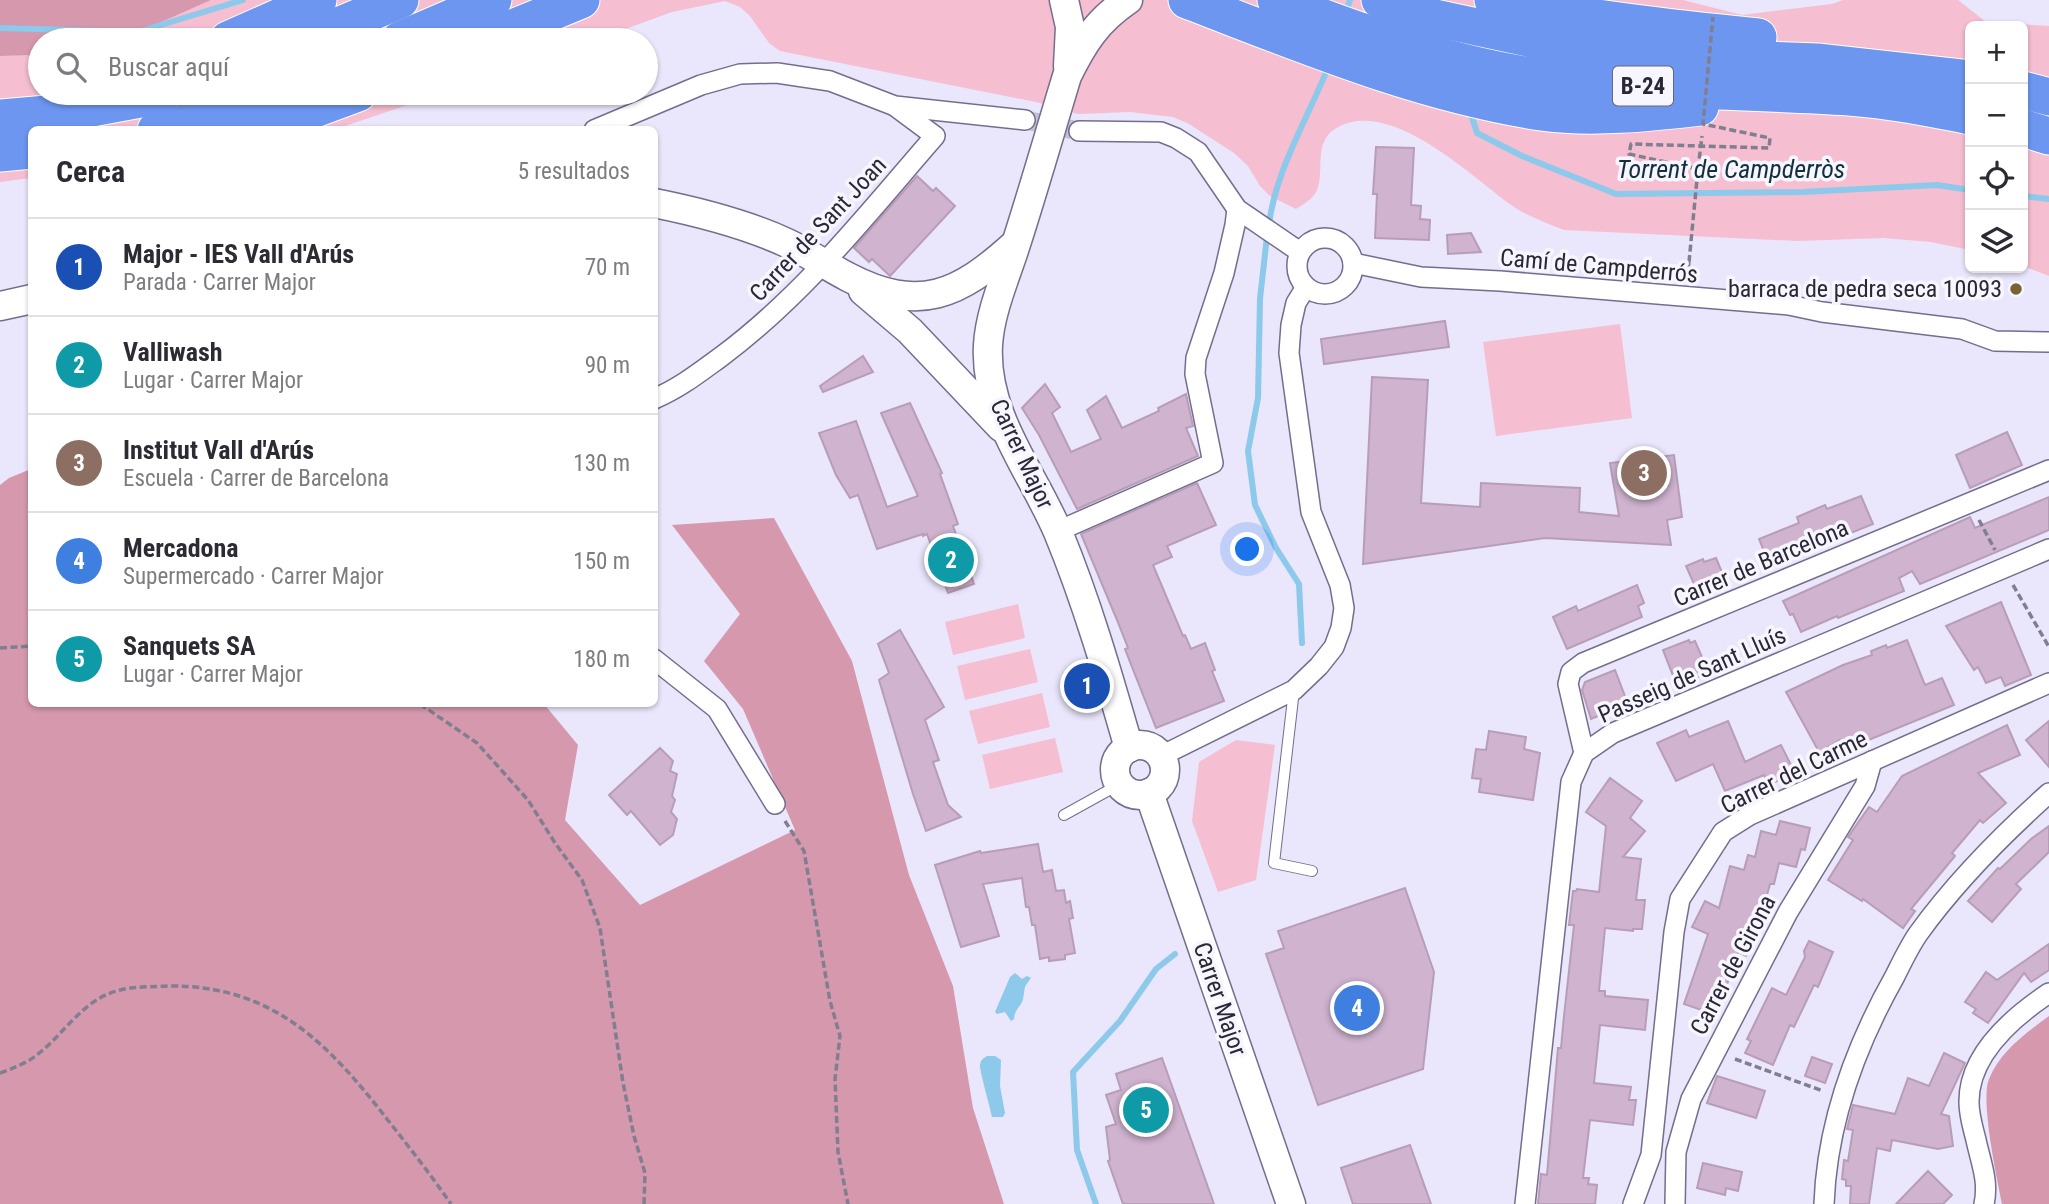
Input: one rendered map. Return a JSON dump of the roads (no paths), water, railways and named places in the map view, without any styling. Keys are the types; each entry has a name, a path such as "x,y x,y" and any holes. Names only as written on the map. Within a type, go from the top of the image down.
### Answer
{"highway":[{"path":"255,28 318,0"},
{"path":"334,28 400,0"},
{"path":"428,28 493,0"},
{"path":"513,28 581,0"},
{"path":"1187,0 1396,77 1449,93 1542,112 1660,112 1802,96"},
{"name":"B-24","path":"1276,0 1411,49 1525,75 1612,84 1850,97 1965,115"},
{"name":"B-24","path":"1380,0 1422,15 1574,48 1655,56 1817,62 1965,79"},
{"path":"1493,0 1558,13 1637,24 1830,44 1965,78"},
{"path":"2028,91 2049,97"},
{"path":"0,111 28,102"},
{"path":"0,118 70,112 108,105"},
{"path":"171,126 241,105"},
{"path":"257,126 326,105"},
{"path":"2028,130 2049,136"},
{"path":"0,153 28,150"}],"street":[{"name":"Carrer Major","path":"1064,0 1070,27 1067,76"},
{"name":"Carrer Major","path":"1128,0 1113,10 1094,30 1082,46 1067,76 992,322 988,344 990,382 996,405 1058,531 1100,651 1129,748"},
{"path":"658,103 701,85 740,74 777,73 830,81 895,106 1025,120"},
{"path":"604,126 653,105"},
{"name":"Carrer de Sant Joan","path":"658,397 680,388 836,270 935,136 895,106"},
{"path":"1079,131 1161,132 1176,138 1198,152 1241,212 1292,246 1300,279 1306,287 1316,292 1333,293 1343,288 1349,280 1353,263 1347,248 1340,242 1326,237 1292,246"},
{"path":"658,204 732,223 785,242 836,270 896,296 912,298 934,295 963,284 1017,242"},
{"path":"1058,531 1213,463 1195,374 1196,358 1241,212"},
{"name":"Camí de Campderrós","path":"1353,263 1421,277 1789,305 1822,312 1962,329 1995,341 2049,342"},
{"path":"836,270 910,331 1008,434"},
{"path":"1161,756 1294,690 1334,647 1341,628 1344,608 1340,585 1311,512 1289,353 1296,303 1306,287"},
{"path":"0,306 28,300"},
{"name":"Carrer de Barcelona","path":"1584,753 1568,684 1572,672 1583,663 2049,470"},
{"name":"Passeig de Sant Lluís","path":"1525,1204 1571,782 1584,753 1612,733 2049,549"},
{"path":"658,662 717,709 775,804"},
{"name":"Carrer del Carme","path":"1633,1204 1651,1155 1674,932 1680,899 1723,832 1750,815 2049,683"},
{"path":"1146,745 1161,756 1165,775 1162,782 1149,793 1133,795 1120,784 1117,759 1129,748 1146,745"},
{"name":"Carrer de Girona","path":"1675,1204 1676,1152 1691,1099 1788,912 1865,786 1872,761"},
{"name":"Carrer Major","path":"1149,793 1292,1204"},
{"path":"1824,1204 1835,1117 1871,1018 1917,936 1952,891 1991,846 2049,793"},
{"path":"1984,1204 1987,1180 1971,1119 1971,1083 1978,1062 1991,1045 2015,1019 2049,993"}],"lane":[{"path":"1294,690 1275,863 1312,871"},
{"path":"1063,815 1120,784"}],"water":[{"path":"1015,973 1022,979 1027,976 1031,978 1011,1021 1005,1012 995,1012 1010,977"},
{"path":"987,1056 995,1056 1001,1060 1000,1086 1005,1113 1003,1117 992,1117 980,1068 982,1060"}],"waterway":[{"path":"151,28 243,0"},
{"path":"1345,15 1350,0"},
{"path":"0,28 28,29"},
{"path":"1269,225 1272,205 1285,164 1329,65"},
{"name":"Torrent de Campderròs","path":"1470,111 1477,133 1522,156 1616,194 1803,192 1937,185 1965,189"},
{"name":"Torrent de Campderròs","path":"2028,197 2049,199"},
{"path":"1267,236 1260,299 1258,398 1248,451 1255,505 1276,548 1299,584 1302,643"},
{"path":"1096,1204 1077,1150 1073,1072 1120,1021 1156,969 1175,954"}],"tunnel":[{"path":"1025,120 1079,131"}],"place":[{"name":"barraca de pedra seca 10093","path":"2016,289"},
{"name":"Institut Vall d'Arús","path":"1644,473"},
{"name":"Valliwash","path":"951,560"},
{"name":"Major - IES Vall d'Arús","path":"1087,686"},
{"name":"Mercadona","path":"1357,1008"},
{"name":"Sanquets SA","path":"1146,1110"}]}
